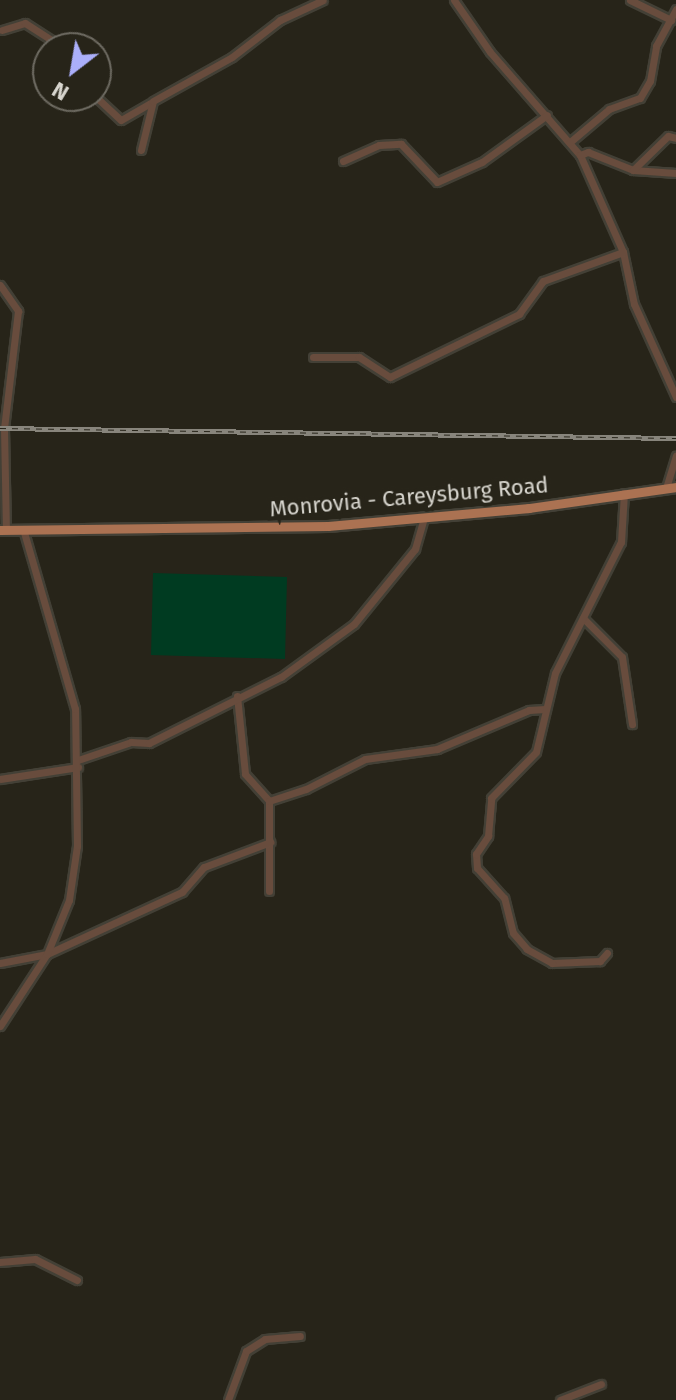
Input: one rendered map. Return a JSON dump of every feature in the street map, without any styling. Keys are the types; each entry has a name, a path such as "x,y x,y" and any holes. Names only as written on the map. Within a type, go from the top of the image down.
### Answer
{"main road":[{"name":"Monrovia - Careysburg Road","path":"3,529 328,526 529,508 625,491 671,488"}],"street":[{"path":"112,112 121,120 232,57 280,20 323,0"},
{"path":"454,0 490,52 580,155 623,252 634,304 676,397"},
{"path":"630,0 671,20"},
{"path":"570,142 609,109 640,98 676,9"},
{"path":"2,30 25,23 39,32"},
{"path":"141,150 153,101"},
{"path":"343,161 379,145 401,144 437,182 482,162 547,115"},
{"path":"633,170 668,136 676,138"},
{"path":"580,155 588,152 633,170 676,173"},
{"path":"313,357 359,357 390,377 519,314 543,281 623,252"},
{"path":"0,285 18,311 4,428 3,529"},
{"path":"671,488 676,455"},
{"path":"607,953 600,961 552,963 527,949 513,933 504,898 477,868 476,854 488,836 491,798 536,752 555,673 621,542 625,491"},
{"path":"0,779 78,764 131,742 149,743 237,696 281,677 354,624 415,549 424,517"},
{"path":"0,1026 47,954 76,871 78,764 70,682 23,529"},
{"path":"583,618 622,657 632,724"},
{"path":"237,696 245,774 269,801 269,891"},
{"path":"269,801 306,789 365,759 437,749 529,710 545,709"},
{"path":"0,963 47,954 182,892 204,867 270,842"},
{"path":"0,1262 35,1259 77,1280"},
{"path":"228,1400 246,1351 265,1339 300,1336"},
{"path":"560,1400 601,1384"}],"green space":[{"path":"153,573 287,577 285,659 151,655"}],"railway":[{"path":"0,428 676,438"}]}
